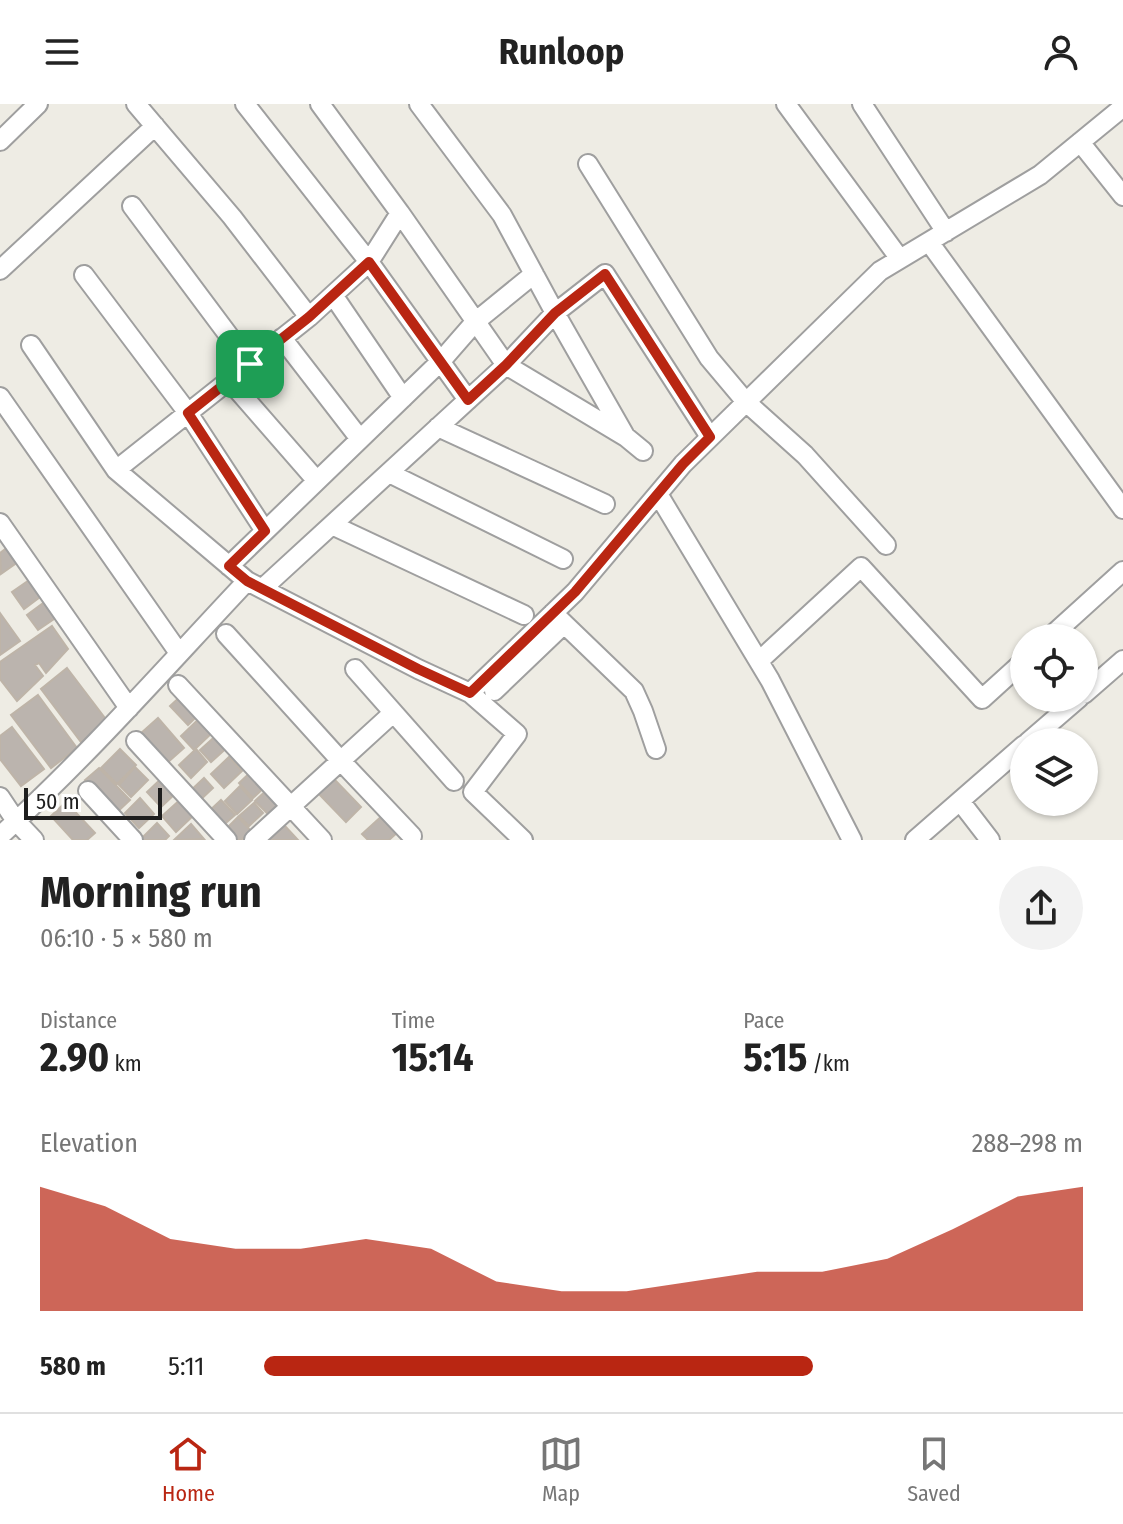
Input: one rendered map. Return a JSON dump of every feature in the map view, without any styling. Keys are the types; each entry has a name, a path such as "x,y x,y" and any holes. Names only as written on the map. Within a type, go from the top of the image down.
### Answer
{"street":[{"path":"0,141 38,104"},
{"path":"136,104 232,217 309,317"},
{"path":"245,104 369,262 468,400"},
{"path":"320,104 506,365 626,437 643,451"},
{"path":"419,104 502,215 626,437"},
{"path":"786,104 900,259"},
{"path":"862,104 946,232"},
{"path":"494,691 559,619 575,592 683,464 880,271 1040,175 1123,107"},
{"path":"0,270 155,126"},
{"path":"1080,142 1123,196"},
{"path":"588,164 709,358 746,402 805,455 886,545"},
{"path":"132,206 250,364"},
{"path":"116,470 309,317 369,262 400,213"},
{"path":"929,242 1123,509"},
{"path":"229,566 441,361 475,322 534,274"},
{"path":"0,836 44,796 179,653 255,584 332,525 506,365 555,313 605,274 710,437"},
{"path":"84,275 188,413 265,531"},
{"path":"333,295 403,398"},
{"path":"282,338 360,439"},
{"path":"31,345 116,470 229,566 255,584 470,693 517,734 473,792 523,840"},
{"path":"229,380 317,481"},
{"path":"0,397 179,653"},
{"path":"438,427 605,504"},
{"path":"389,473 563,559"},
{"path":"658,494 770,680 852,840"},
{"path":"0,523 129,708"},
{"path":"332,525 524,615"},
{"path":"759,661 861,567 982,699 1010,674"},
{"path":"1064,624 1123,571"},
{"path":"470,693 559,619"},
{"path":"559,619 634,691 656,749"},
{"path":"226,634 412,836"},
{"path":"1098,682 1123,660"},
{"path":"355,669 454,781"},
{"path":"178,685 322,840"},
{"path":"1044,728 1063,712"},
{"path":"254,840 393,713"},
{"path":"136,741 227,840"},
{"path":"915,840 1010,758"},
{"path":"88,791 133,840"},
{"path":"0,797 34,840"},
{"path":"960,801 990,840"}],"building":[{"path":"8,547 18,562 1,574 0,553"},
{"path":"32,578 44,594 24,609 12,592"},
{"path":"46,601 57,617 38,630 27,615"},
{"path":"0,613 20,641 0,655"},
{"path":"52,626 68,649 46,673 39,663 35,665 43,676 17,701 0,679 0,662"},
{"path":"67,668 108,722 81,742 41,689"},
{"path":"38,695 77,748 51,768 11,715"},
{"path":"181,696 199,714 188,725 170,706"},
{"path":"202,716 215,730 194,750 181,736"},
{"path":"158,718 184,748 167,763 140,734"},
{"path":"12,727 44,769 21,786 0,759 0,736"},
{"path":"219,733 230,745 211,762 200,750"},
{"path":"120,749 136,765 117,784 101,768"},
{"path":"196,749 207,762 191,778 179,765"},
{"path":"229,757 242,771 224,788 211,774"},
{"path":"135,767 148,780 131,797 119,785"},
{"path":"99,768 130,800 115,814 85,780"},
{"path":"254,769 268,784 253,798 239,783"},
{"path":"162,778 176,793 161,807 147,792"},
{"path":"204,778 213,788 197,803 188,793"},
{"path":"334,779 361,807 346,822 318,793"},
{"path":"240,786 252,800 237,814 225,801"},
{"path":"270,787 282,800 268,814 255,801"},
{"path":"140,798 154,814 139,828 125,813"},
{"path":"181,799 195,814 176,832 162,816"},
{"path":"221,800 235,815 220,828 207,813"},
{"path":"66,802 95,833 87,840 73,840 51,816"},
{"path":"254,803 263,813 249,826 239,816"},
{"path":"383,815 398,832 389,840 368,840 362,834"},
{"path":"238,817 251,831 241,840 232,840 224,831"},
{"path":"157,823 169,836 165,840 140,840"},
{"path":"191,824 204,839 174,840"},
{"path":"284,825 298,840 267,840"}],"route":[{"path":"369,262 468,400 555,313 605,274 710,437 683,464 575,592 470,693 247,581 229,566 265,531 188,413 250,364 309,317 369,262"}]}
